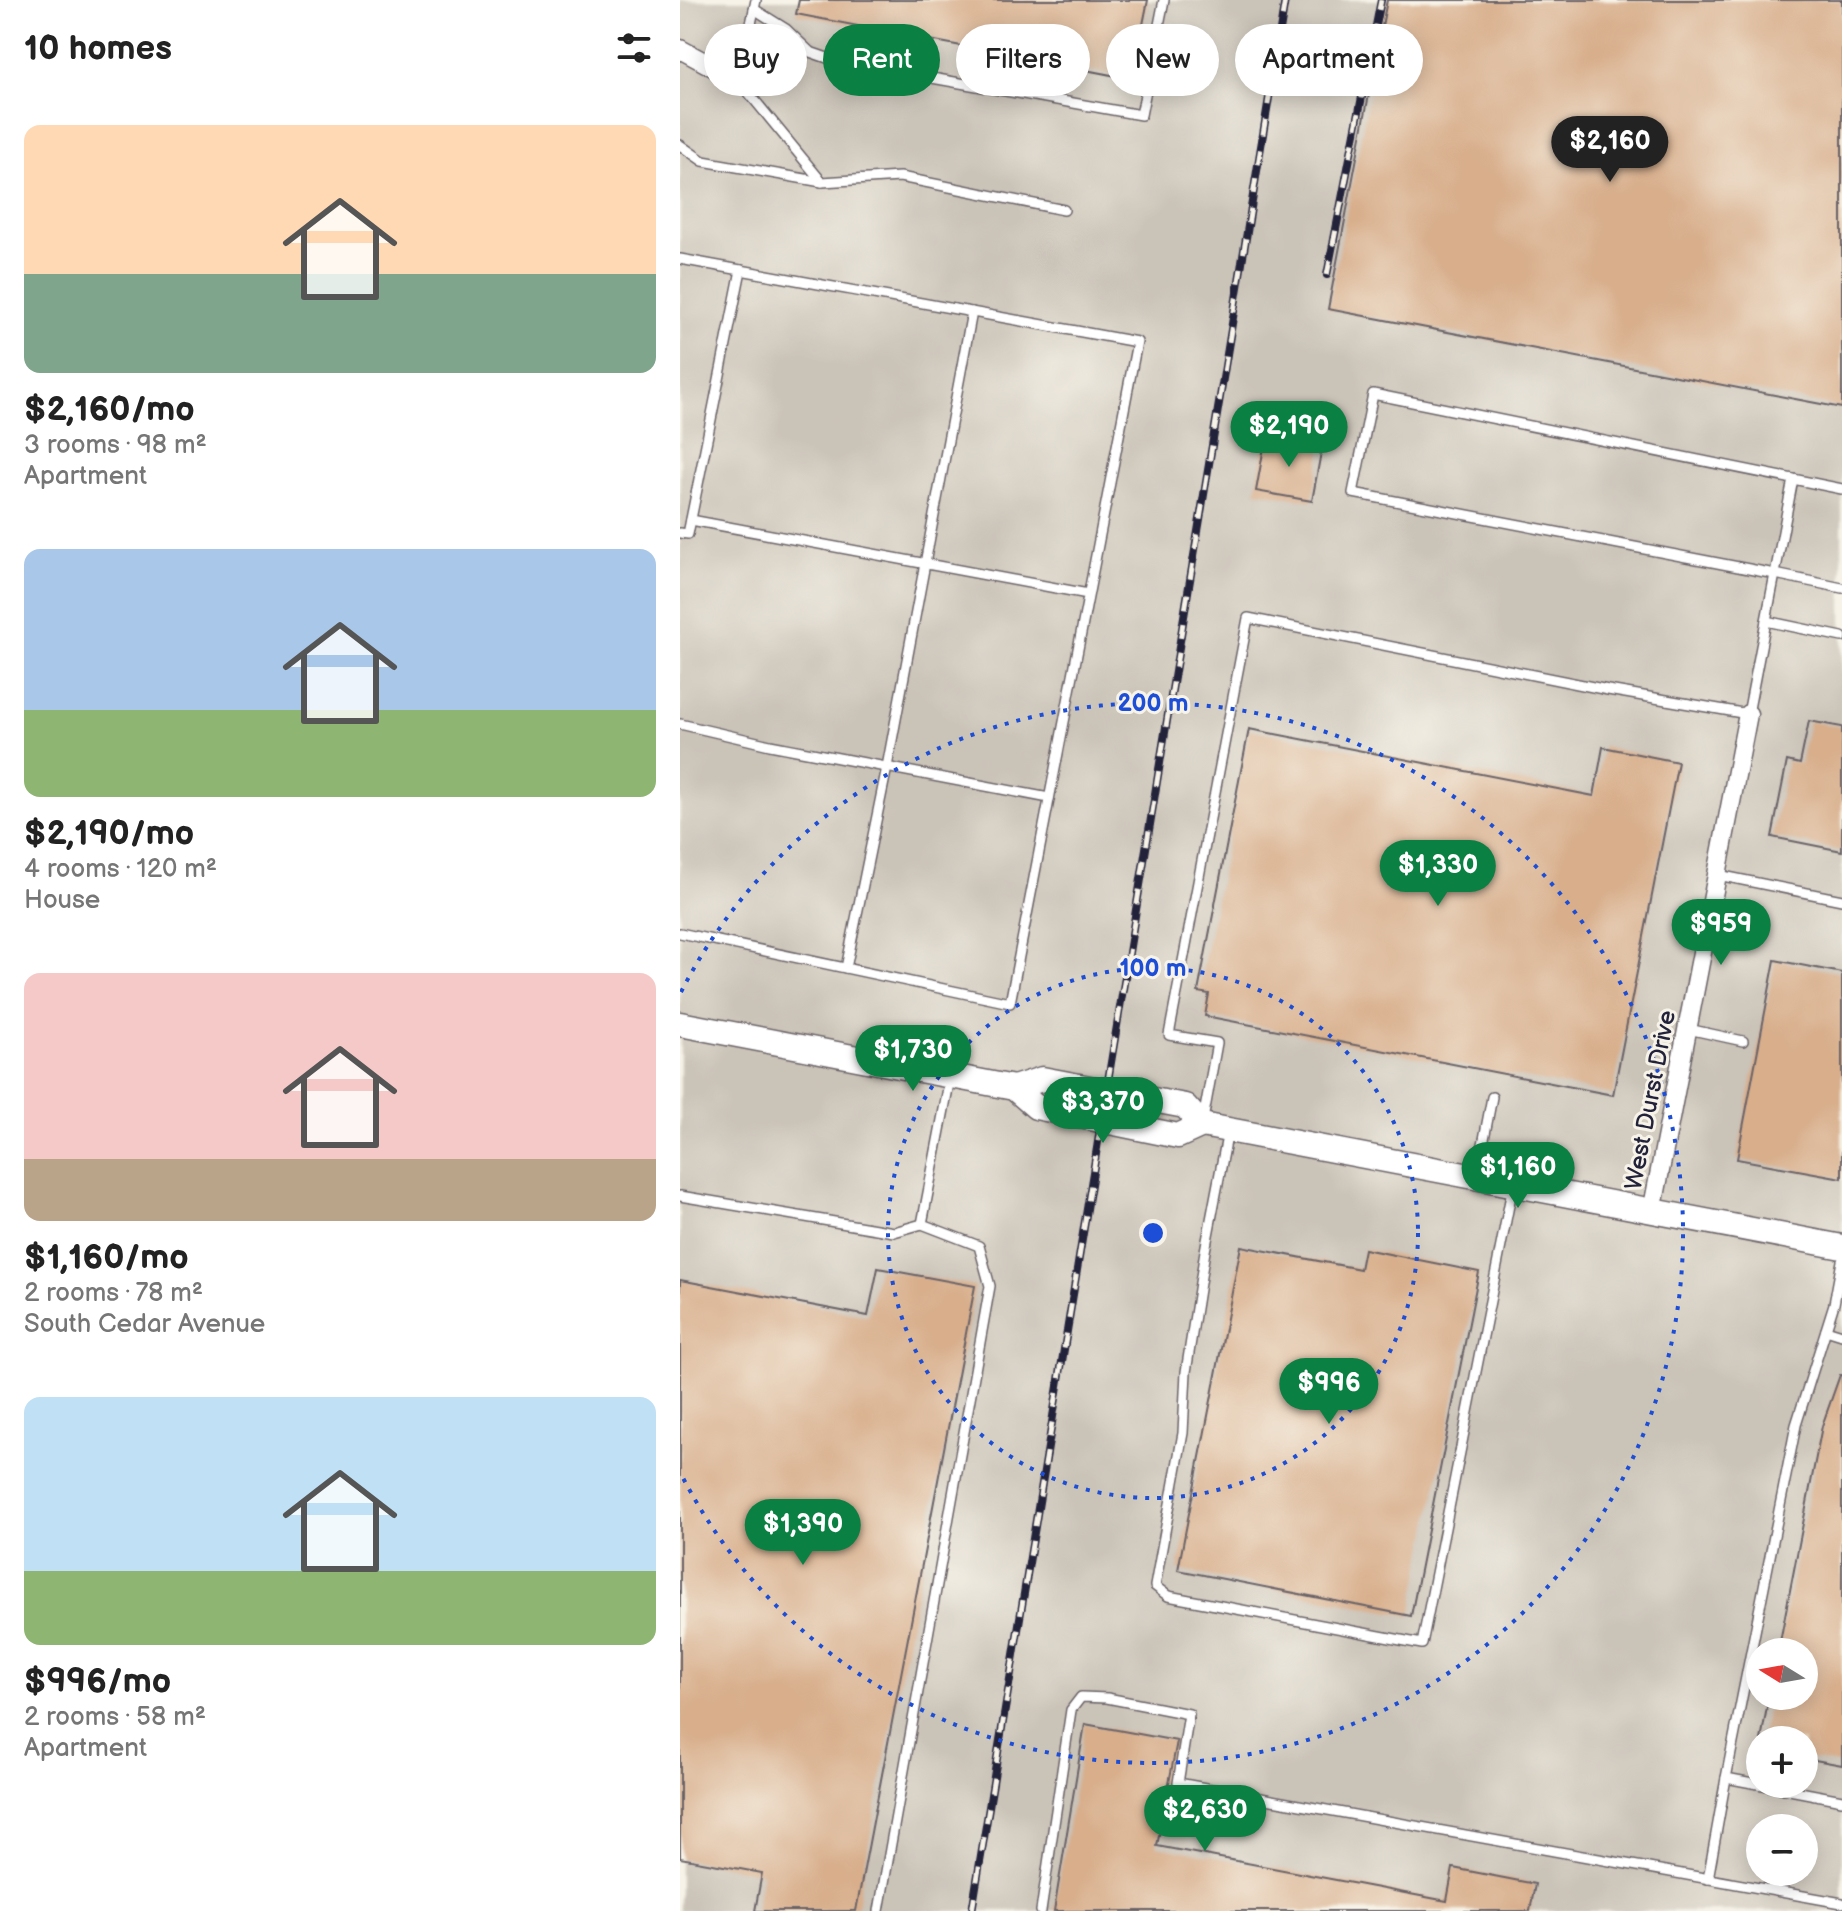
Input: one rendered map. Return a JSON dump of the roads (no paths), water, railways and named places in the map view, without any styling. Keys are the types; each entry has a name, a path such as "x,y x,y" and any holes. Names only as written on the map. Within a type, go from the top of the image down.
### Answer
{"main road":[{"path":"680,1024 1014,1088 1042,1079 1185,1106 1202,1125 1842,1247"}],"street":[{"path":"680,49 704,62"},
{"name":"West Durst Drive","path":"1652,1212 1748,714"}],"lane":[{"path":"755,5 810,52 836,61 1141,115 1164,0"},
{"path":"751,96 822,182"},
{"path":"680,145 703,161 822,182 900,177 1064,210"},
{"path":"680,259 1137,342 1010,1003 680,933"},
{"path":"680,533 688,534 741,270"},
{"path":"846,968 972,312"},
{"path":"1842,489 1373,394 1353,493 1842,588"},
{"path":"1202,1125 1217,1043 1169,1035 1248,618 1608,690 1748,714 1793,479"},
{"path":"691,520 1088,594"},
{"path":"1766,621 1842,637"},
{"path":"680,724 770,745 1049,798"},
{"path":"1718,875 1842,900"},
{"path":"1688,1029 1743,1041"},
{"path":"922,1224 950,1075"},
{"path":"1477,1178 1492,1097"},
{"path":"1228,1130 1205,1251 1186,1372 1183,1433 1155,1586 1168,1596 1422,1644 1513,1185"},
{"path":"680,1196 894,1232 922,1224 979,1246 990,1286 879,1911"},
{"path":"1708,1879 1796,1425 1834,1304 1842,1261"},
{"path":"1826,1330 1842,1335"},
{"path":"1041,1911 1071,1710 1081,1697 1107,1698 1189,1714 1178,1783 1842,1903"},
{"path":"1726,1778 1842,1800"}],"railway":[{"path":"972,1911 1285,0"},
{"path":"1327,275 1381,0"}]}
